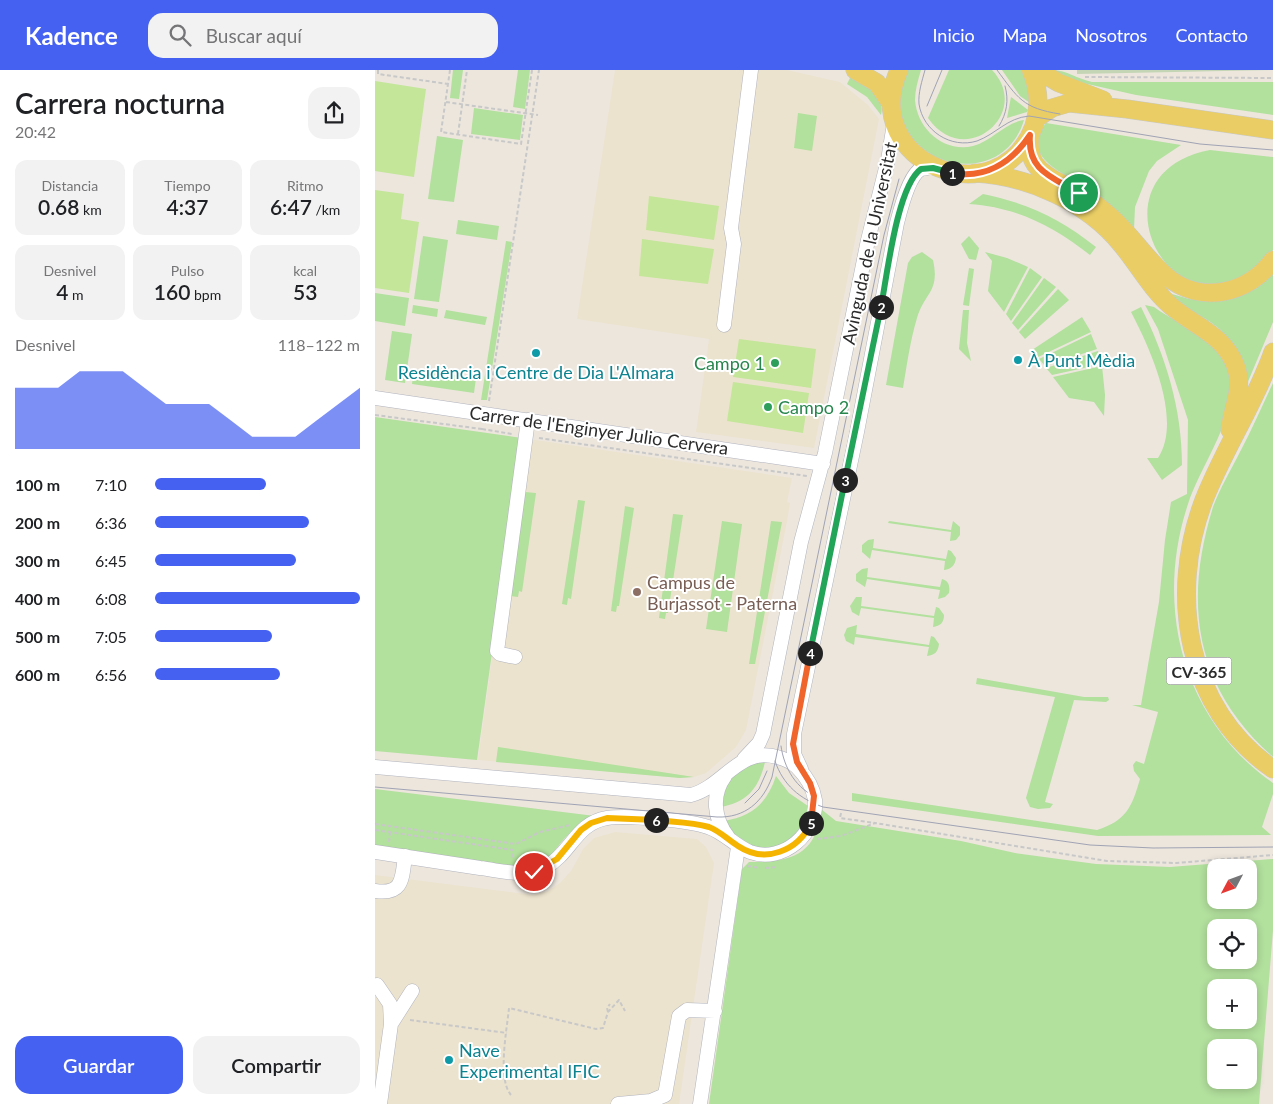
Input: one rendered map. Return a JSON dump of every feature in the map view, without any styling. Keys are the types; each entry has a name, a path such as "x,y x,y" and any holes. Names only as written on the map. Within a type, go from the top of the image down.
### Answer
{"main road":[{"path":"855,70 877,83 891,102"},
{"path":"899,70 891,102 894,124 913,153 933,168 957,174 998,175 1017,179 1049,192 1092,216 1119,241 1166,302 1222,343 1232,356 1239,380 1238,395 1230,422 1228,447"},
{"path":"975,174 991,170 1005,162 1020,150 1030,135 1037,118 1038,93 1031,70"},
{"path":"1037,70 1059,83 1127,109"},
{"path":"1037,118 1052,108 1069,104 1127,109 1273,130"},
{"path":"1030,135 1031,156 1043,172 1096,204 1122,228 1166,276 1183,287 1213,293 1233,290 1251,282 1265,271 1273,260"},
{"name":"CV-365","path":"1273,352 1265,375 1228,447 1205,499 1190,548 1186,591 1187,629 1195,663 1207,692 1235,734 1273,769"}],"street":[{"path":"724,325 735,244 731,228 751,70"},
{"name":"Avinguda de la Universitat","path":"733,767 754,750 763,734 801,542 823,464 868,240 888,160 894,124"},
{"name":"Avinguda de la Universitat","path":"803,772 795,754 794,734 857,432 897,223 903,201 915,175 921,169 933,168"},
{"name":"Carrer de l'Enginyer Julio Cervera","path":"375,398 823,464"},
{"path":"515,657 499,654 497,651 528,420"},
{"path":"375,768 691,794 705,789 733,767 750,757 773,756 793,763 803,772 810,783 815,800 813,819 807,833 789,848 768,855 753,853 710,828 700,825 607,818 591,823 581,830 557,859 534,872 511,872 405,856 382,850"},
{"path":"700,1104 715,1011 735,844 722,830 716,808 720,782 733,767"},
{"path":"375,891 387,892 397,887 402,879 405,856"},
{"path":"377,985 390,1004 391,1024 380,1104"},
{"path":"391,1024 412,992"},
{"path":"617,1104 651,1101 665,1095 679,1016 687,1010 715,1011"}],"path":[{"path":"379,70 378,74 448,84"},
{"path":"450,70 441,132 521,144 532,70"},
{"path":"457,134 467,70"},
{"path":"482,429 486,414 539,70"},
{"path":"1082,77 1273,78"},
{"path":"446,102 538,115"},
{"path":"375,415 819,478"},
{"path":"841,813 840,818 1107,861 1176,863 1273,855"},
{"path":"861,830 875,823"},
{"path":"375,824 516,844 540,832 572,824 576,827"},
{"path":"375,830 513,850 511,865"},
{"path":"382,850 390,832"},
{"path":"511,1095 506,1088 504,1066 509,1008 596,1030 603,1028 609,1012 619,1000 625,1011"},
{"path":"609,1012 607,1008 610,1004"},
{"path":"406,1019 507,1033"}],"shaded area":[{"path":"615,70 787,70 840,82 868,105 879,119 814,448 696,432 709,339 577,319"},
{"name":"Campus de Burjassot - Paterna","path":"522,438 792,478 787,502 790,503 787,521 746,730 736,747 706,773 694,777 680,778 478,760"},
{"path":"615,832 697,839 706,847 714,863 679,1104 375,1104 375,875 533,895 548,891 560,883 571,871 583,849 594,838"}],"green space":[{"path":"453,70 463,70 459,99 450,98"},
{"path":"518,70 530,70 525,109 513,107"},
{"path":"906,70 921,70 915,100 917,111 921,120 934,137 952,146 973,146 980,144 1010,125 1024,120 1013,142 996,156 976,163 955,163 934,156 917,143 904,124 899,100"},
{"path":"949,70 992,70 1003,87 1005,103 1000,118 989,130 975,137 959,139 943,133 928,118"},
{"path":"1002,70 1022,70 1028,85 1030,103 1020,96"},
{"path":"1052,70 1062,71 1092,82 1273,82 1273,115 1136,95 1074,81"},
{"path":"1077,70 1273,70 1077,74"},
{"path":"851,76 868,87 877,96 882,108 881,115 867,97 847,84"},
{"path":"375,81 426,89 414,177 375,171"},
{"path":"1011,97 1028,110 1027,112 1007,118"},
{"path":"474,108 523,115 520,140 471,134"},
{"path":"798,113 817,116 812,151 794,148"},
{"path":"1046,123 1181,145 1157,161 1149,171 1135,207 1134,229 1089,191 1046,162 1040,154 1038,145 1039,135"},
{"path":"437,136 463,140 454,202 428,199"},
{"path":"1210,150 1273,157 1273,250 1264,260 1247,273 1217,285 1190,281 1168,265 1153,242 1147,214 1154,187 1174,164"},
{"path":"375,190 404,194 401,219 419,222 409,293 375,288"},
{"path":"983,194 1014,202 1043,213 1070,228 1096,247 1090,255 1062,235 1033,220 1003,209 969,204"},
{"path":"649,196 719,206 714,240 646,230"},
{"path":"458,220 499,226 497,240 456,234"},
{"path":"423,236 448,240 439,302 414,299"},
{"path":"969,236 979,248 976,260 969,259 961,244"},
{"path":"642,239 714,249 708,284 639,276"},
{"path":"506,241 512,242 487,400 481,400"},
{"path":"922,252 933,260 935,279 917,318 903,388 886,385 908,263 912,257"},
{"path":"985,252 1007,258 1028,267 1004,312 988,291 992,261"},
{"path":"969,268 974,269 969,306 963,305"},
{"path":"1030,268 1042,277 1011,321 1006,314"},
{"path":"1273,274 1273,322 1247,384 1228,338 1206,319 1173,299 1166,292 1189,299 1223,299 1255,287"},
{"path":"1044,278 1056,287 1018,330 1012,323"},
{"path":"1058,289 1069,300 1025,339 1019,332"},
{"path":"375,293 409,298 405,326 375,321"},
{"path":"413,305 438,309 437,317 412,313"},
{"path":"1145,305 1154,307 1201,336 1221,355 1228,366 1231,380 1231,395 1228,411 1216,443 1193,490 1178,543 1174,582 1176,620 1184,658 1197,694 1217,727 1242,757 1273,783 1273,794 1262,827 1271,835 1098,836 852,801 852,793 1097,830 1115,822 1131,805 1140,779 1134,771 1133,765 1136,761 1144,764 1158,712 1132,705 1141,705 1159,602 1171,502 1187,494 1188,420 1158,329"},
{"path":"1141,307 1165,364 1176,404 1179,424 1182,465 1162,480 1147,458 1158,458 1165,442 1167,424 1161,384 1147,345 1131,312"},
{"path":"446,310 487,317 485,325 444,318"},
{"path":"963,310 969,310 967,343 971,361 959,349"},
{"path":"1082,317 1091,332 1038,357 1032,350"},
{"path":"392,331 412,334 405,383 385,380"},
{"path":"1091,334 1097,349 1045,366 1039,359"},
{"name":"Campo 1","path":"739,339 816,349 811,388 733,377"},
{"path":"1098,351 1102,364 1052,375 1046,368"},
{"path":"1102,366 1105,395 1104,416 1094,402 1069,398 1053,377"},
{"path":"414,369 476,378 474,393 412,384"},
{"name":"Campo 2","path":"733,382 809,393 803,433 727,421"},
{"path":"1273,383 1273,757 1247,730 1227,702 1212,673 1203,642 1198,611 1199,577 1204,543 1213,507"},
{"path":"375,417 522,438 477,760 375,751"},
{"path":"525,492 536,493 522,592 519,591 518,597 510,596"},
{"path":"578,500 585,501 571,599 568,598 567,605 562,604"},
{"path":"625,506 634,508 619,606 617,606 616,612 611,611"},
{"path":"673,514 683,515 668,613 666,613 665,619 659,618"},
{"path":"722,521 742,524 727,632 706,629"},
{"path":"771,521 782,522 755,664 749,664"},
{"path":"889,521 951,530 953,521 960,527 960,535 956,540 950,541 951,532 888,523"},
{"path":"874,539 873,548 946,559 948,550 951,551 956,560 951,568 944,570 945,561 872,550 870,559 862,552 862,545 868,540"},
{"path":"868,568 867,577 940,587 942,579 949,584 949,593 945,597 938,599 940,590 867,579 865,587 856,581 856,574 862,569"},
{"path":"856,597 862,597 861,606 934,616 936,607 944,615 943,620 940,625 933,627 934,618 861,608 859,616 852,612 850,606"},
{"path":"857,625 856,634 929,645 931,636 934,637 939,647 936,653 927,656 929,647 855,637 854,645 846,641 844,635 847,628"},
{"path":"977,678 1084,697 1108,697 1109,700 1106,702 1074,700 1045,802 1053,804 1050,808 1038,809 1030,807 1026,798 1055,697 976,684"},
{"path":"498,747 694,777 680,778 496,762"},
{"path":"758,762 765,762 759,779 750,793 738,802 720,807 732,778 742,769"},
{"path":"776,776 789,793 808,806 800,828 784,843 774,847 752,847 740,842 723,821 742,816 757,807 768,794"},
{"path":"375,789 595,816 571,832 545,861 521,868 375,846"},
{"path":"821,809 836,821 961,841 1015,853 1096,864 1170,867 1207,864 1207,909 1257,909 1257,860 1273,859 1273,930 1259,1104 709,1104 742,869 749,862 789,858 799,853 814,837"}],"tram line":[{"path":"925,70 919,96 922,114 932,130 948,140 967,143 977,141 1014,120 1029,116 1200,144 1273,150"},
{"path":"927,106 942,70"},
{"path":"997,70 1016,95 1029,105 1047,112 1060,114"},
{"path":"999,126 1007,106 1005,86"},
{"path":"375,787 717,817 736,815 752,807 758,801 764,794 772,777 884,235 899,179"},
{"path":"781,746 785,762 792,777 803,789 818,798"},
{"path":"775,761 778,770 793,790 807,800 823,807 1090,845 1153,848 1273,847"},
{"path":"745,803 759,789 767,771"}],"place":[{"name":"Residència i Centre de Dia L'Almara","path":"536,353"},
{"name":"À Punt Mèdia","path":"1018,360"},
{"name":"Campo 1","path":"775,363"},
{"name":"Campo 2","path":"768,407"},
{"name":"Campus de Burjassot - Paterna","path":"637,592"},
{"name":"Nave Experimental IFIC","path":"449,1060"}],"route":[{"path":"534,872 557,859 581,830 591,823 607,818 627,818 700,825 720,833 738,847 753,853 768,855 783,852 796,844 807,833 813,819 815,800 810,783 797,762 793,744 794,734 903,201 912,180 921,169 933,168 957,174 975,174 991,170 1020,150 1030,135 1029,147 1035,164 1052,178 1079,193"}]}
